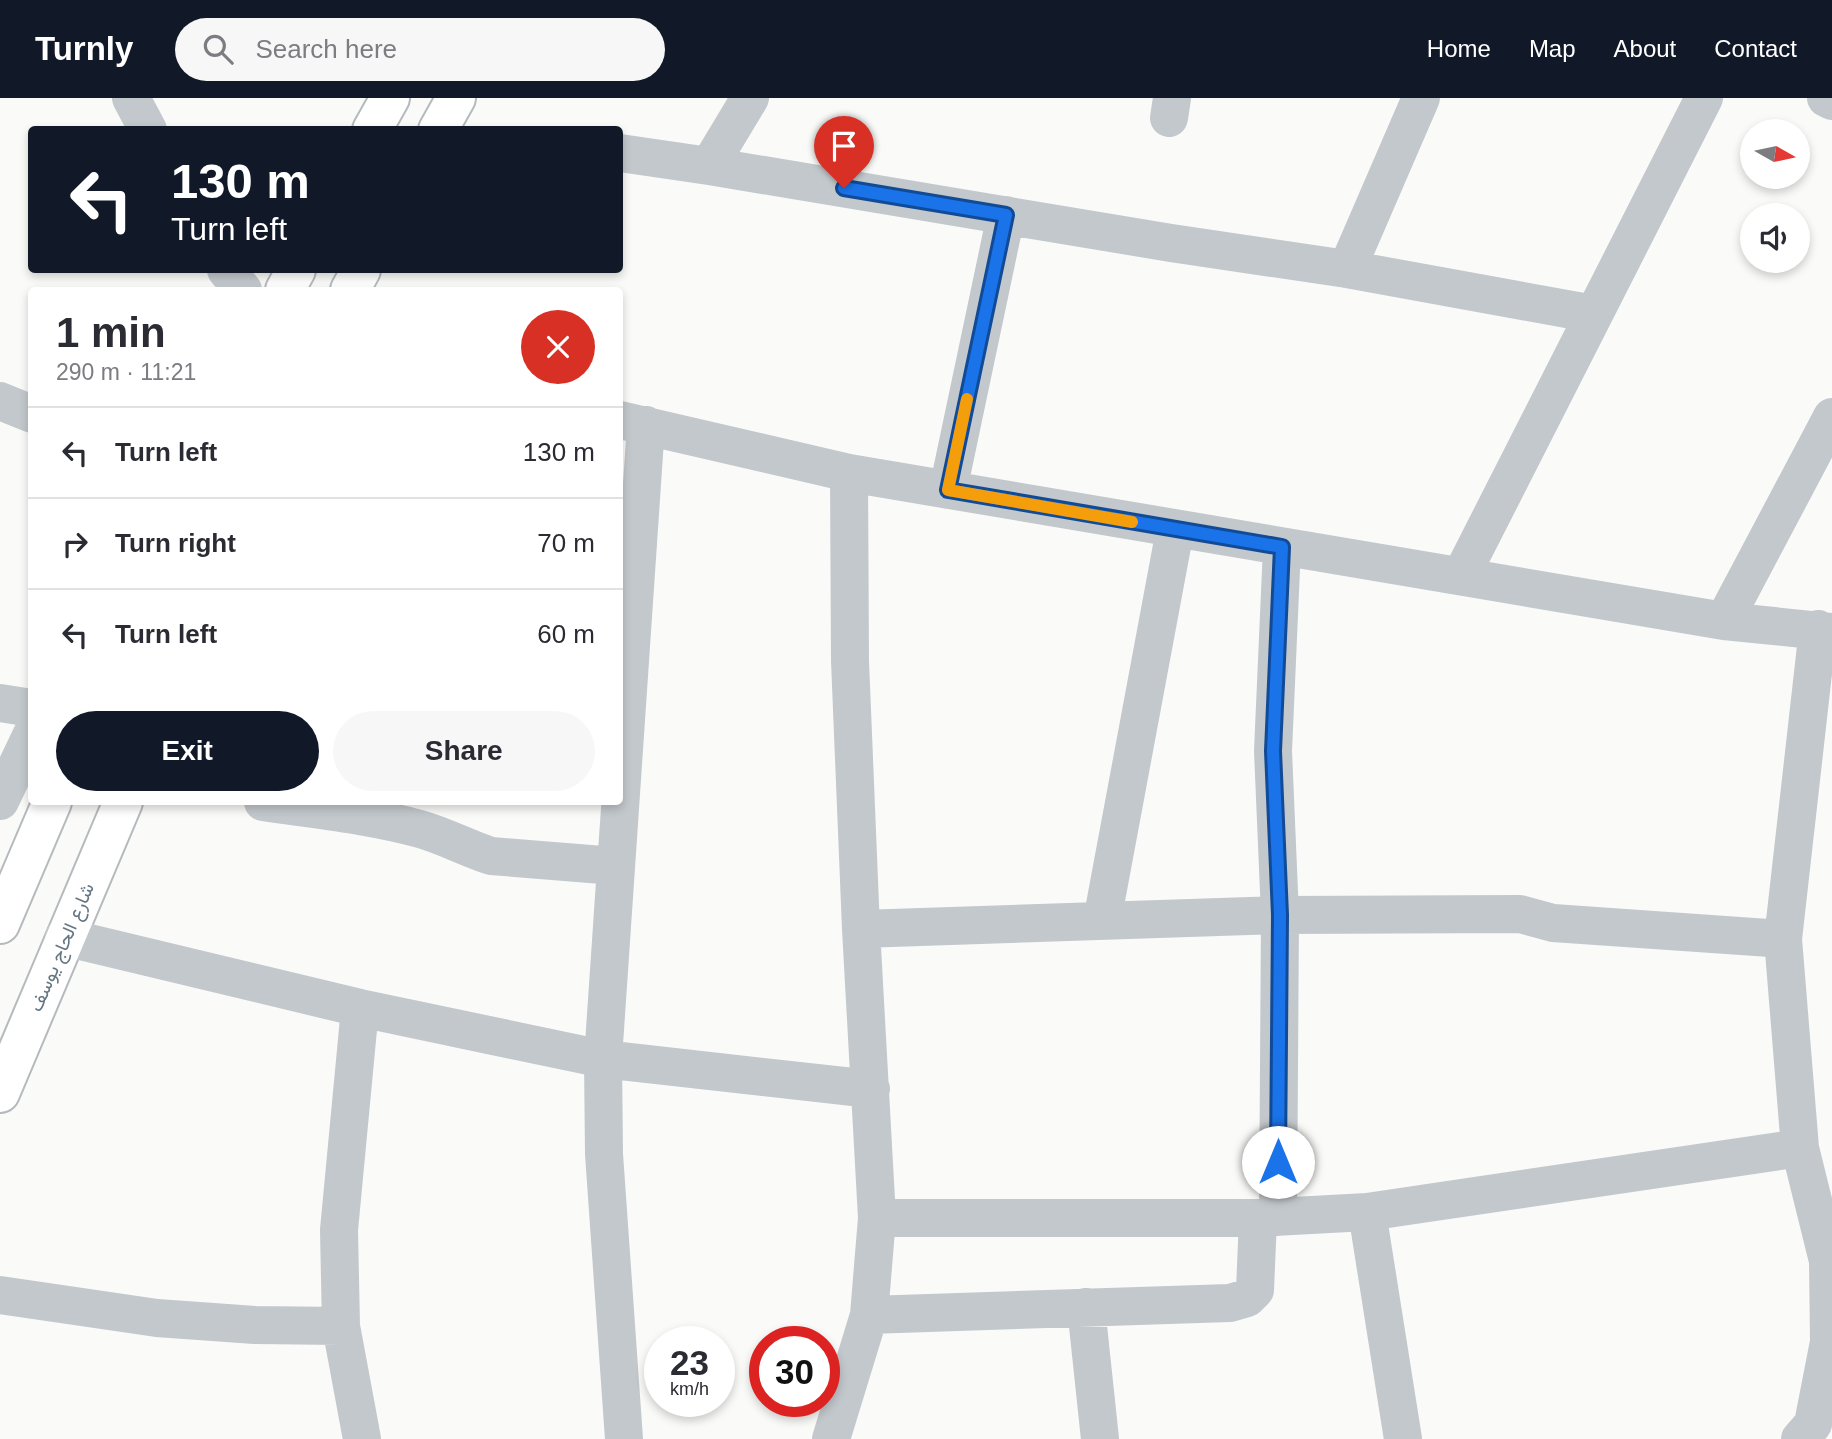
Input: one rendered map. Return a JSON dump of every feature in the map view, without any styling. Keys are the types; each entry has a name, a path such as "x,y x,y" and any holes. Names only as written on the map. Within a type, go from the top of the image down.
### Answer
{"main road":[{"path":"374,126 390,98"},
{"path":"0,924 51,805"},
{"name":"شارع الحاج يوسف","path":"0,1093 122,805"}],"street":[{"path":"131,98 146,126"},
{"path":"709,166 750,98"},
{"path":"1347,268 1422,98"},
{"path":"1461,576 1704,98"},
{"path":"1826,98 1832,101"},
{"path":"623,153 1171,243 1347,268 1594,314"},
{"path":"948,490 1006,215"},
{"path":"229,273 240,287"},
{"path":"0,401 28,412"},
{"path":"1724,621 1832,417"},
{"path":"623,669 633,422 849,473 1724,621 1825,631 1783,939 1800,1148 1828,1261 1829,1342 1815,1429"},
{"path":"831,1439 869,1315 877,1218 850,661 849,473"},
{"path":"1102,921 1175,530"},
{"path":"869,1315 1230,1303 1247,1298 1255,1290 1268,1217 1280,915 1273,751 1282,547"},
{"path":"0,703 28,707"},
{"path":"0,801 28,742"},
{"path":"281,805 416,828 446,836 472,850 491,856 615,866"},
{"path":"617,805 603,1059 604,1154 624,1439"},
{"path":"861,929 1280,915 1520,914 1553,923 1783,939"},
{"path":"64,937 360,1008 603,1059 871,1089"},
{"path":"360,1008 340,1230 341,1326 362,1439"},
{"path":"877,1218 1268,1217 1367,1212 1800,1148"},
{"path":"1367,1212 1403,1439"},
{"path":"0,1295 157,1318 255,1325 341,1326"},
{"path":"1086,1307 1100,1439"}],"slow traffic":[{"path":"967,399 948,490 1132,522"}],"route":[{"path":"844,188 1006,215 948,490 1282,547 1273,751 1280,915 1278,1162"}]}
